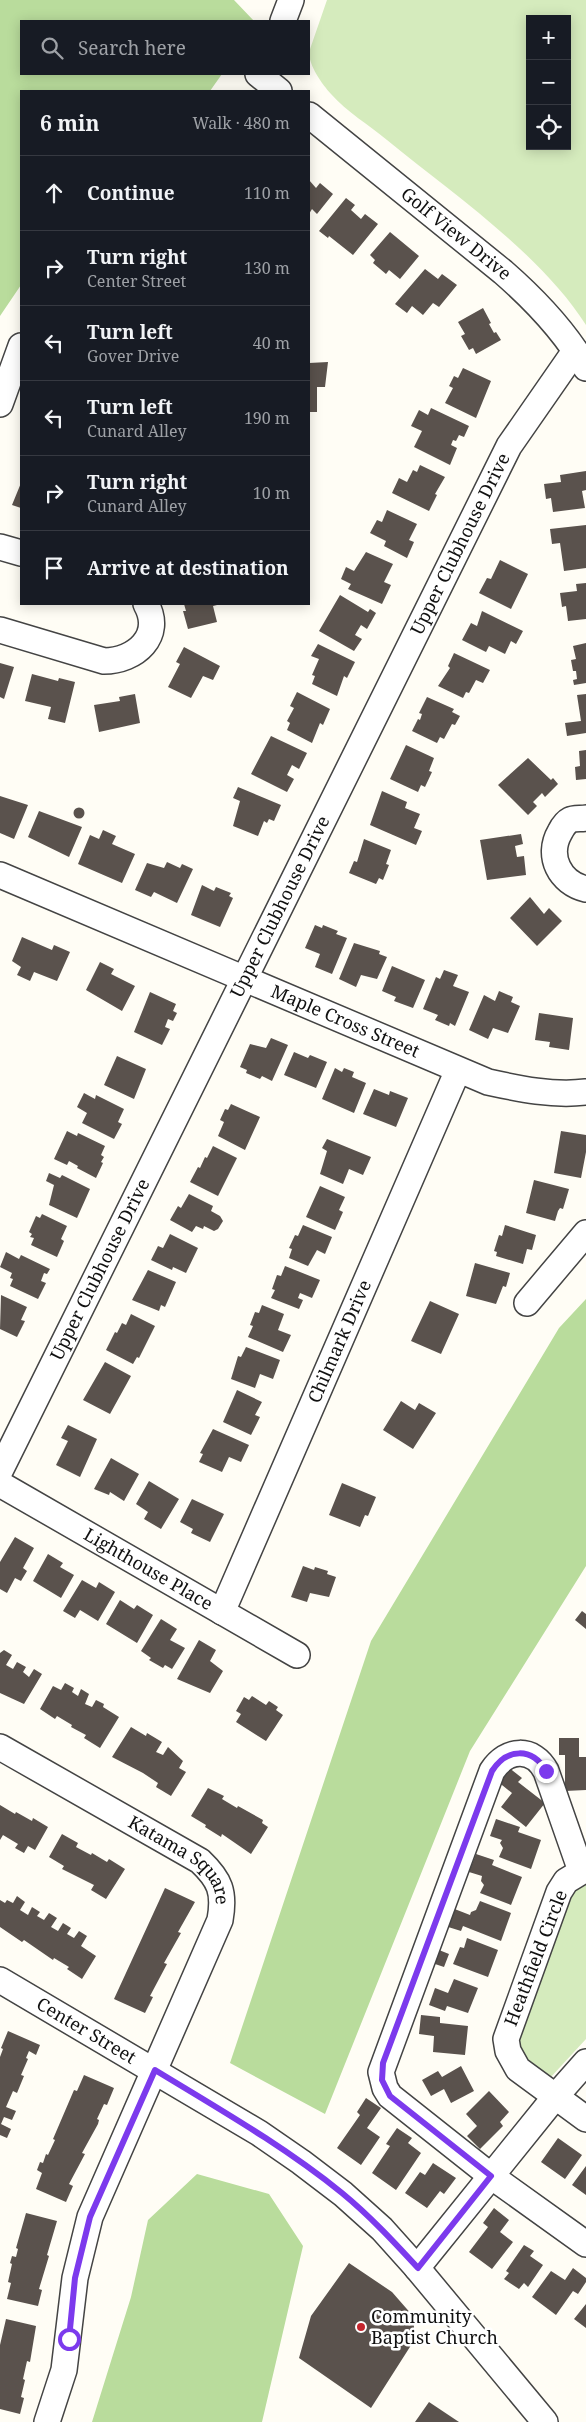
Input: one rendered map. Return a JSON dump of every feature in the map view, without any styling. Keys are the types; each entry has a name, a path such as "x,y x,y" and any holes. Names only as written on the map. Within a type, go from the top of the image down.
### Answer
{"street":[{"path":"283,20 291,0"},
{"path":"246,90 256,75"},
{"path":"258,75 278,90"},
{"name":"Golf View Drive","path":"310,116 504,272 529,295 559,329 580,359"},
{"path":"0,404 20,349"},
{"name":"Upper Clubhouse Drive","path":"0,1472 509,446 580,359"},
{"path":"0,547 20,553"},
{"path":"0,630 104,661 116,661 128,658 138,651 145,642 150,631 151,619 146,605"},
{"path":"586,818 570,820 562,828 556,838 554,850 555,861 567,881 586,889"},
{"name":"Maple Cross Street","path":"0,875 243,980 488,1082 526,1091 586,1092"},
{"name":"Chilmark Drive","path":"222,1612 458,1070"},
{"path":"527,1303 586,1233"},
{"name":"Lighthouse Place","path":"0,1484 297,1654"},
{"name":"Katama Square","path":"0,1747 200,1861 215,1876 223,1905 220,1920 90,2217 75,2278 64,2370 47,2422"},
{"path":"584,1870 541,1762 532,1755 520,1752 508,1755 498,1762 492,1771 381,2072 385,2088 390,2096 491,2176 586,2244"},
{"name":"Heathfield Circle","path":"584,1870 566,1881 559,1892 506,2038 508,2051 513,2063 586,2119"},
{"name":"Center Street","path":"0,1980 155,2070 302,2162 344,2194 382,2229 418,2268 545,2422"},
{"path":"418,2268 555,2097 586,2062"}],"green space":[{"path":"0,0 234,0 253,20 20,20 20,75 221,75 211,90 20,90 20,286 0,316"},
{"path":"327,0 586,0 586,325 545,273 520,249 467,203 337,101 311,63 310,49"},
{"path":"586,1299 586,1566 470,1751 325,2114 230,2063 371,1641 559,1328"},
{"path":"586,1883 586,2039 550,2078 515,2052 571,1889"},
{"path":"197,2174 269,2194 303,2246 262,2422 92,2422 131,2297 148,2220"}],"building":[{"path":"310,181 316,188 320,183 333,194 317,214 312,209 310,212"},
{"path":"346,198 355,205 351,210 361,219 365,214 378,224 353,255 329,236 328,238 319,231"},
{"path":"390,232 419,256 400,279 389,270 386,274 373,263 375,260 370,255"},
{"path":"425,269 438,279 442,274 457,285 439,307 433,303 423,315 412,306 407,313 395,304"},
{"path":"483,308 494,333 496,332 501,340 476,354 473,348 469,350 461,336 465,334 458,322"},
{"path":"328,362 325,387 317,387 317,412 310,412 310,363"},
{"path":"463,368 491,381 476,418 445,403 453,388 449,386 454,376 458,378"},
{"path":"431,408 469,426 464,437 459,435 456,441 453,440 451,445 457,448 450,465 414,447 422,431 411,426 419,410 428,415"},
{"path":"420,465 445,477 435,494 437,495 429,511 392,493 399,478 407,482 413,470 417,472"},
{"path":"586,471 586,490 582,491 585,508 553,512 551,498 546,499 544,484 561,482 560,475"},
{"path":"20,485 20,508 12,505"},
{"path":"387,510 417,524 409,540 414,542 407,558 384,546 386,541 370,533 377,520 382,522"},
{"path":"586,525 586,568 564,571 560,543 552,544 550,529"},
{"path":"366,552 393,564 384,582 391,585 382,604 348,589 351,584 341,579 346,567 354,571"},
{"path":"500,560 528,574 511,609 479,593 487,578 491,579"},
{"path":"586,583 586,619 568,621 566,606 562,607 560,593 577,591 576,584"},
{"path":"340,595 368,612 370,609 376,613 367,629 361,625 355,635 362,639 354,651 319,631"},
{"path":"184,605 217,605 213,606 217,622 188,629 183,611 186,611"},
{"path":"482,611 523,631 516,644 511,641 505,654 489,646 486,652 462,640 471,623 477,626"},
{"path":"586,643 586,683 574,685 573,680 577,679 571,660 576,659 573,646"},
{"path":"318,644 355,662 347,678 344,676 337,696 312,684 315,676 312,675 319,659 311,656"},
{"path":"184,647 220,666 213,680 203,676 191,698 168,687 180,664 176,662"},
{"path":"454,653 490,670 483,683 476,680 469,693 466,692 463,698 438,686 450,668 448,666"},
{"path":"0,663 14,667 4,699 0,697"},
{"path":"32,674 58,681 59,678 75,682 65,723 48,719 51,707 25,701"},
{"path":"297,692 330,709 323,725 320,723 312,743 287,730 290,723 287,721 294,708 290,706"},
{"path":"135,694 140,723 99,732 94,705 120,701 119,697"},
{"path":"586,694 586,733 567,736 565,723 581,721 577,695"},
{"path":"427,697 454,709 452,712 460,716 455,725 452,724 444,739 440,737 437,743 412,731 418,719 420,720 422,714 419,713"},
{"path":"271,736 307,753 299,769 292,765 287,775 294,779 287,792 251,774"},
{"path":"406,745 434,758 429,771 432,772 425,787 421,785 418,792 390,779"},
{"path":"586,750 586,779 576,780 575,767 580,766 579,751"},
{"path":"528,758 551,780 553,778 558,784 545,797 542,793 533,802 537,806 528,815 498,785"},
{"path":"238,787 281,805 274,821 269,819 267,823 264,821 258,836 233,826 240,801 233,798"},
{"path":"382,791 407,802 405,808 420,814 414,828 422,831 416,845 370,825"},
{"path":"0,796 28,805 14,839 0,833"},
{"path":"77,808 81,808 84,813 83,817 77,818 74,815 74,811"},
{"path":"39,811 82,827 69,857 28,837"},
{"path":"103,830 116,836 112,844 135,854 122,883 78,864 90,835 99,839"},
{"path":"521,834 523,844 515,846 517,857 524,856 526,875 487,880 480,840"},
{"path":"364,839 391,850 386,864 389,865 383,880 379,878 376,884 349,873 354,861 357,862"},
{"path":"167,862 180,868 182,864 193,869 177,903 154,892 151,897 135,890 147,863 164,868"},
{"path":"202,885 214,891 216,887 231,893 229,896 233,898 220,927 191,915"},
{"path":"530,897 544,914 549,908 562,921 537,946 510,918"},
{"path":"315,925 322,928 323,925 338,931 336,934 347,938 332,974 315,967 320,954 305,948"},
{"path":"22,937 52,950 54,945 70,952 57,981 34,972 30,981 17,975 21,967 12,961"},
{"path":"354,943 380,951 379,954 387,957 377,979 361,975 356,987 339,979"},
{"path":"100,962 114,969 111,974 135,986 122,1011 86,990"},
{"path":"392,966 425,980 413,1008 394,1001 396,997 382,991"},
{"path":"444,970 458,975 453,986 469,992 455,1026 450,1023 449,1026 435,1020 438,1015 423,1009 436,977 440,979"},
{"path":"499,991 513,997 511,1002 520,1006 508,1033 493,1028 488,1039 469,1030 484,995 495,1001"},
{"path":"150,992 176,1004 173,1011 177,1013 173,1021 168,1019 165,1027 170,1029 162,1045 134,1032"},
{"path":"539,1013 573,1018 569,1050 549,1047 550,1042 535,1040"},
{"path":"271,1038 288,1045 272,1081 262,1076 260,1079 246,1073 247,1070 240,1067 250,1044 266,1048"},
{"path":"294,1052 308,1058 310,1055 327,1062 316,1088 284,1075"},
{"path":"117,1056 146,1069 134,1099 104,1085"},
{"path":"335,1068 342,1072 344,1068 354,1072 352,1077 366,1083 354,1113 322,1099"},
{"path":"374,1089 389,1095 390,1091 408,1098 396,1127 363,1114"},
{"path":"84,1093 95,1099 96,1095 124,1109 118,1122 122,1124 114,1139 82,1123 87,1113 77,1107"},
{"path":"231,1104 260,1117 245,1150 218,1136 224,1122 220,1120 225,1109 228,1110"},
{"path":"67,1131 77,1136 78,1133 105,1146 101,1155 104,1157 101,1162 103,1163 96,1178 77,1168 78,1166 69,1161 67,1165 54,1159"},
{"path":"561,1131 586,1135 586,1152 581,1178 554,1173"},
{"path":"327,1139 371,1157 363,1175 349,1169 343,1184 320,1174 327,1151 322,1148"},
{"path":"213,1146 237,1158 218,1196 190,1182"},
{"path":"49,1173 60,1178 62,1175 90,1189 77,1218 49,1205 54,1185 46,1181"},
{"path":"534,1180 569,1189 563,1209 560,1208 558,1211 555,1221 526,1213"},
{"path":"320,1186 345,1197 339,1210 343,1212 335,1230 306,1217"},
{"path":"189,1194 213,1206 211,1211 220,1216 223,1221 218,1229 214,1231 204,1226 203,1229 196,1226 192,1232 170,1220 178,1206 181,1208"},
{"path":"42,1214 67,1226 61,1239 64,1241 57,1257 31,1245 34,1238 30,1237 32,1234 29,1232 36,1216 40,1218"},
{"path":"303,1225 332,1237 325,1254 317,1250 308,1266 289,1258 292,1249 289,1248 295,1235 298,1236"},
{"path":"505,1225 536,1235 532,1250 527,1249 523,1264 496,1256 497,1252 494,1251 499,1235 502,1236"},
{"path":"170,1234 198,1248 186,1273 173,1267 172,1270 151,1260 158,1246 163,1248"},
{"path":"6,1252 19,1259 21,1255 50,1269 47,1274 44,1273 41,1281 46,1283 38,1299 10,1286 13,1279 10,1278 12,1273 0,1267"},
{"path":"475,1263 510,1273 506,1287 503,1286 496,1304 466,1296"},
{"path":"285,1266 320,1280 312,1298 300,1293 298,1298 303,1300 299,1309 271,1298 275,1290 272,1289 277,1275 281,1276"},
{"path":"148,1270 176,1282 165,1307 161,1305 159,1311 132,1300"},
{"path":"1,1295 27,1307 21,1320 25,1321 17,1337 0,1329"},
{"path":"430,1301 459,1314 441,1354 411,1341"},
{"path":"262,1305 284,1314 278,1330 291,1335 283,1352 248,1337 253,1326 250,1325 255,1312 259,1313"},
{"path":"131,1314 155,1326 139,1358 137,1357 133,1364 106,1350 115,1332 117,1333 122,1323 126,1325"},
{"path":"246,1347 280,1360 273,1379 260,1374 255,1388 231,1379 238,1356 241,1357"},
{"path":"105,1362 131,1376 110,1414 83,1400"},
{"path":"237,1390 262,1402 255,1415 260,1417 251,1435 223,1422"},
{"path":"401,1401 415,1410 419,1403 436,1413 413,1449 383,1430"},
{"path":"68,1425 97,1439 80,1477 56,1465 68,1441 61,1438"},
{"path":"213,1429 249,1445 241,1462 229,1457 222,1472 199,1462 203,1454 200,1453"},
{"path":"111,1458 139,1474 124,1501 110,1492 109,1495 94,1489"},
{"path":"149,1481 179,1499 161,1529 144,1519 148,1512 136,1504"},
{"path":"342,1483 376,1497 368,1516 365,1515 360,1527 329,1515"},
{"path":"192,1499 224,1514 210,1542 191,1533 193,1529 180,1522"},
{"path":"15,1537 34,1548 23,1568 27,1571 21,1581 15,1578 7,1593 0,1589 0,1562"},
{"path":"48,1554 63,1563 60,1567 74,1575 61,1598 33,1581"},
{"path":"303,1566 314,1570 315,1567 328,1571 327,1574 336,1577 329,1597 310,1593 307,1602 291,1597"},
{"path":"82,1580 96,1588 99,1582 115,1592 98,1621 80,1610 75,1618 63,1611"},
{"path":"120,1600 134,1609 137,1605 153,1615 137,1643 106,1624"},
{"path":"582,1611 586,1614 586,1629 575,1620"},
{"path":"161,1619 177,1629 170,1640 185,1648 172,1669 165,1665 163,1668 149,1660 151,1658 141,1651"},
{"path":"199,1640 216,1650 210,1661 223,1671 210,1693 177,1679"},
{"path":"4,1650 12,1655 6,1665 13,1669 17,1662 26,1667 23,1672 29,1677 34,1669 42,1674 24,1704 0,1693 0,1653"},
{"path":"65,1683 74,1688 72,1692 78,1696 81,1689 89,1694 85,1704 92,1707 96,1700 104,1704 103,1707 119,1717 100,1748 84,1738 86,1735 71,1727 72,1725 57,1716 55,1719 40,1709 53,1686 61,1690"},
{"path":"252,1696 266,1705 269,1701 278,1707 276,1710 283,1715 266,1741 236,1722 241,1714 236,1711 244,1697 249,1700"},
{"path":"131,1727 146,1736 147,1733 162,1742 156,1752 163,1755 168,1747 183,1761 179,1768 186,1772 171,1796 156,1787 158,1783 143,1773 112,1757"},
{"path":"559,1738 579,1738 579,1757 586,1757 586,1790 565,1791 565,1755 559,1755"},
{"path":"508,1767 522,1778 518,1782 545,1803 526,1827 501,1807 512,1793 497,1781"},
{"path":"208,1788 224,1796 222,1799 237,1808 238,1806 263,1820 262,1823 268,1827 251,1854 222,1834 221,1837 205,1827 206,1825 191,1816"},
{"path":"0,1805 32,1821 33,1818 48,1827 35,1850 28,1846 24,1853 15,1848 18,1844 3,1835 0,1840"},
{"path":"496,1819 520,1827 518,1832 541,1840 531,1869 499,1857 503,1848 500,1843 502,1840 490,1836"},
{"path":"62,1834 78,1843 76,1847 91,1855 92,1853 107,1862 109,1859 125,1869 106,1899 91,1890 94,1885 62,1869 64,1866 49,1857"},
{"path":"476,1854 494,1860 492,1865 522,1877 511,1905 480,1893 484,1885 481,1881 482,1876 469,1872"},
{"path":"165,1888 195,1902 178,1932 181,1933 164,1963 167,1964 150,1996 153,1997 145,2013 114,1999"},
{"path":"17,1896 25,1902 20,1910 28,1915 32,1907 40,1912 37,1916 44,1920 49,1913 57,1918 51,1927 58,1931 63,1923 71,1928 67,1934 74,1938 79,1931 87,1936 81,1946 96,1956 82,1979 67,1969 69,1967 54,1958 53,1960 24,1940 22,1942 0,1927 0,1900 5,1903 7,1900 13,1903"},
{"path":"480,1901 511,1913 501,1941 463,1926 461,1931 445,1926 452,1908 470,1915 471,1912 476,1910"},
{"path":"467,1938 498,1950 488,1977 453,1964 460,1947 464,1948"},
{"path":"434,1948 449,1954 444,1967 429,1962"},
{"path":"454,1979 478,1988 468,2013 447,2006 445,2011 429,2005 435,1988 448,1993"},
{"path":"421,2015 440,2017 440,2023 468,2026 465,2055 433,2052 434,2036 419,2034"},
{"path":"8,2031 40,2045 36,2055 29,2051 26,2058 28,2059 21,2075 24,2076 17,2093 13,2091 6,2107 16,2111 12,2120 4,2117 1,2124 11,2129 7,2138 0,2135 0,2057 3,2049 1,2048"},
{"path":"461,2066 474,2091 451,2103 444,2089 431,2096 422,2080 438,2071 442,2077"},
{"path":"84,2075 114,2088 107,2105 104,2104 97,2119 99,2120 98,2124 82,2153 85,2154 69,2184 73,2186 66,2202 36,2189 42,2173 37,2170 40,2162 43,2163 46,2154 48,2155 74,2090 77,2091"},
{"path":"489,2091 509,2112 500,2122 503,2126 480,2149 467,2136 477,2126 466,2114"},
{"path":"366,2098 381,2108 367,2128 380,2137 361,2165 337,2148 360,2115 357,2112"},
{"path":"397,2128 412,2138 408,2143 421,2153 396,2190 372,2173 390,2146 386,2144"},
{"path":"558,2138 582,2155 565,2179 541,2162"},
{"path":"433,2163 456,2178 444,2194 440,2191 427,2208 405,2193 420,2172 425,2175"},
{"path":"586,2166 586,2195 572,2185"},
{"path":"494,2208 509,2220 500,2232 513,2242 492,2269 469,2252 488,2227 483,2223"},
{"path":"26,2213 57,2221 39,2289 42,2290 38,2306 7,2299 11,2283 8,2282 12,2264 10,2263 12,2256 16,2257 18,2249 16,2248"},
{"path":"524,2245 534,2251 530,2256 543,2265 528,2287 524,2283 519,2289 504,2279 509,2273 506,2271"},
{"name":"Community Baptist Church","path":"349,2263 392,2292 413,2316 415,2339 371,2408 299,2358 311,2316"},
{"path":"573,2268 586,2278 586,2282 578,2294 573,2291 556,2315 532,2297 551,2271 565,2280"},
{"path":"586,2304 586,2328 574,2319"},
{"path":"6,2319 36,2326 30,2362 27,2361 23,2379 25,2380 21,2397 24,2398 20,2414 0,2409 0,2345"},
{"path":"429,2402 459,2422 415,2422"}],"place":[{"name":"Community Baptist Church","path":"361,2327"}],"route":[{"path":"69,2339 75,2278 90,2217 155,2070 259,2133 302,2162 344,2194 382,2229 418,2268 491,2176 390,2096 382,2080 383,2063 492,1771 498,1762 508,1755 520,1752 532,1755 541,1762 546,1771"}]}
